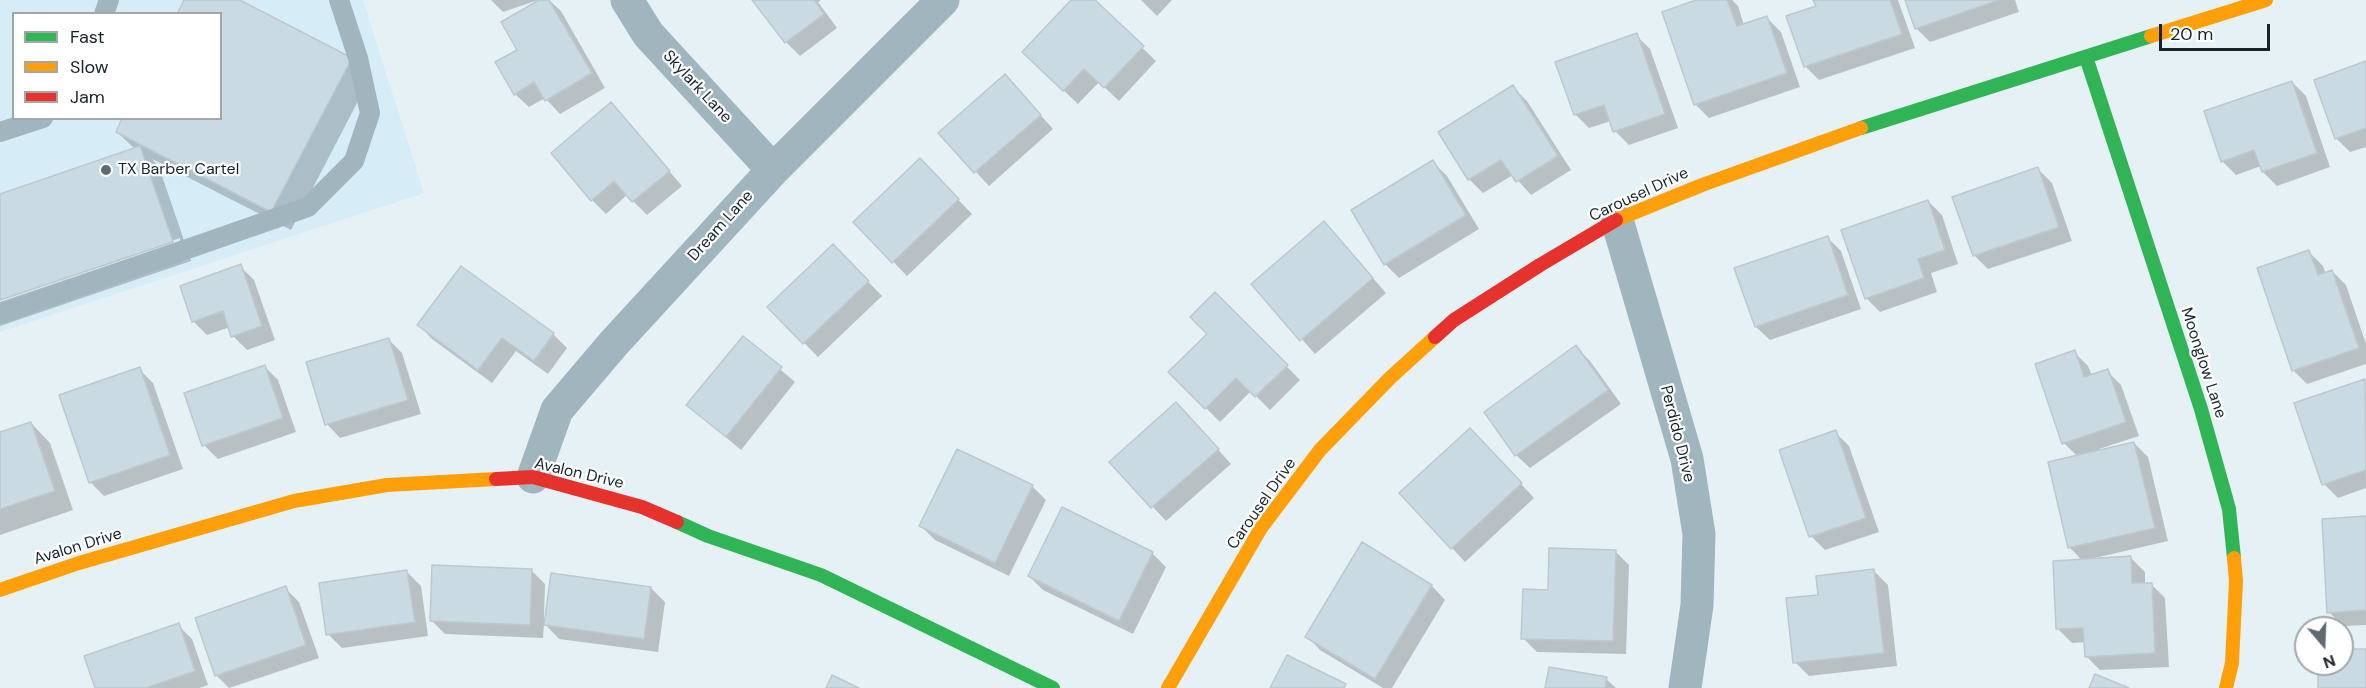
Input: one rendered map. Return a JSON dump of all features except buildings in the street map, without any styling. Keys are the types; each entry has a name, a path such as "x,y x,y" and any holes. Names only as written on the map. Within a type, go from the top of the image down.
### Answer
{"street":[{"name":"Skylark Lane","path":"627,0 648,34 773,170"},
{"name":"Dream Lane","path":"533,477 557,411 614,343 773,170 943,0"},
{"name":"Carousel Drive","path":"1168,688 1261,528 1320,450 1390,378 1454,320 1540,266 1617,220 1702,185 1887,119 2266,0"},
{"name":"Moonglow Lane","path":"2086,57 2201,409 2229,509 2236,581 2232,663 2226,688"},
{"name":"Perdido Drive","path":"1617,220 1687,459 1699,534 1697,605 1686,688"},
{"name":"Avalon Drive","path":"0,590 79,563 294,501 387,485 533,477 642,507 708,536 821,575 1053,688"}],"lane":[{"path":"0,314 308,207 354,161 370,113 358,58 339,0"},
{"path":"0,132 37,120"}],"shaded area":[{"path":"0,0 363,0 424,193 0,332"}],"traffic: fast":[{"path":"1861,128 2151,36"},
{"path":"2086,57 2201,409 2229,509 2234,558"},
{"path":"677,522 708,536 821,575 1053,688"}],"traffic: slow":[{"path":"2151,36 2266,0"},
{"path":"1616,220 1702,185 1861,128"},
{"path":"1168,688 1261,528 1320,450 1390,378 1435,337"},
{"path":"0,590 79,563 294,501 387,485 496,479"},
{"path":"2226,688 2232,663 2236,581 2234,558"}],"traffic: jam":[{"path":"1435,337 1454,320 1616,220"},
{"path":"496,479 533,477 642,507 677,522"}],"place":[{"name":"TX Barber Cartel","path":"106,170"}]}
